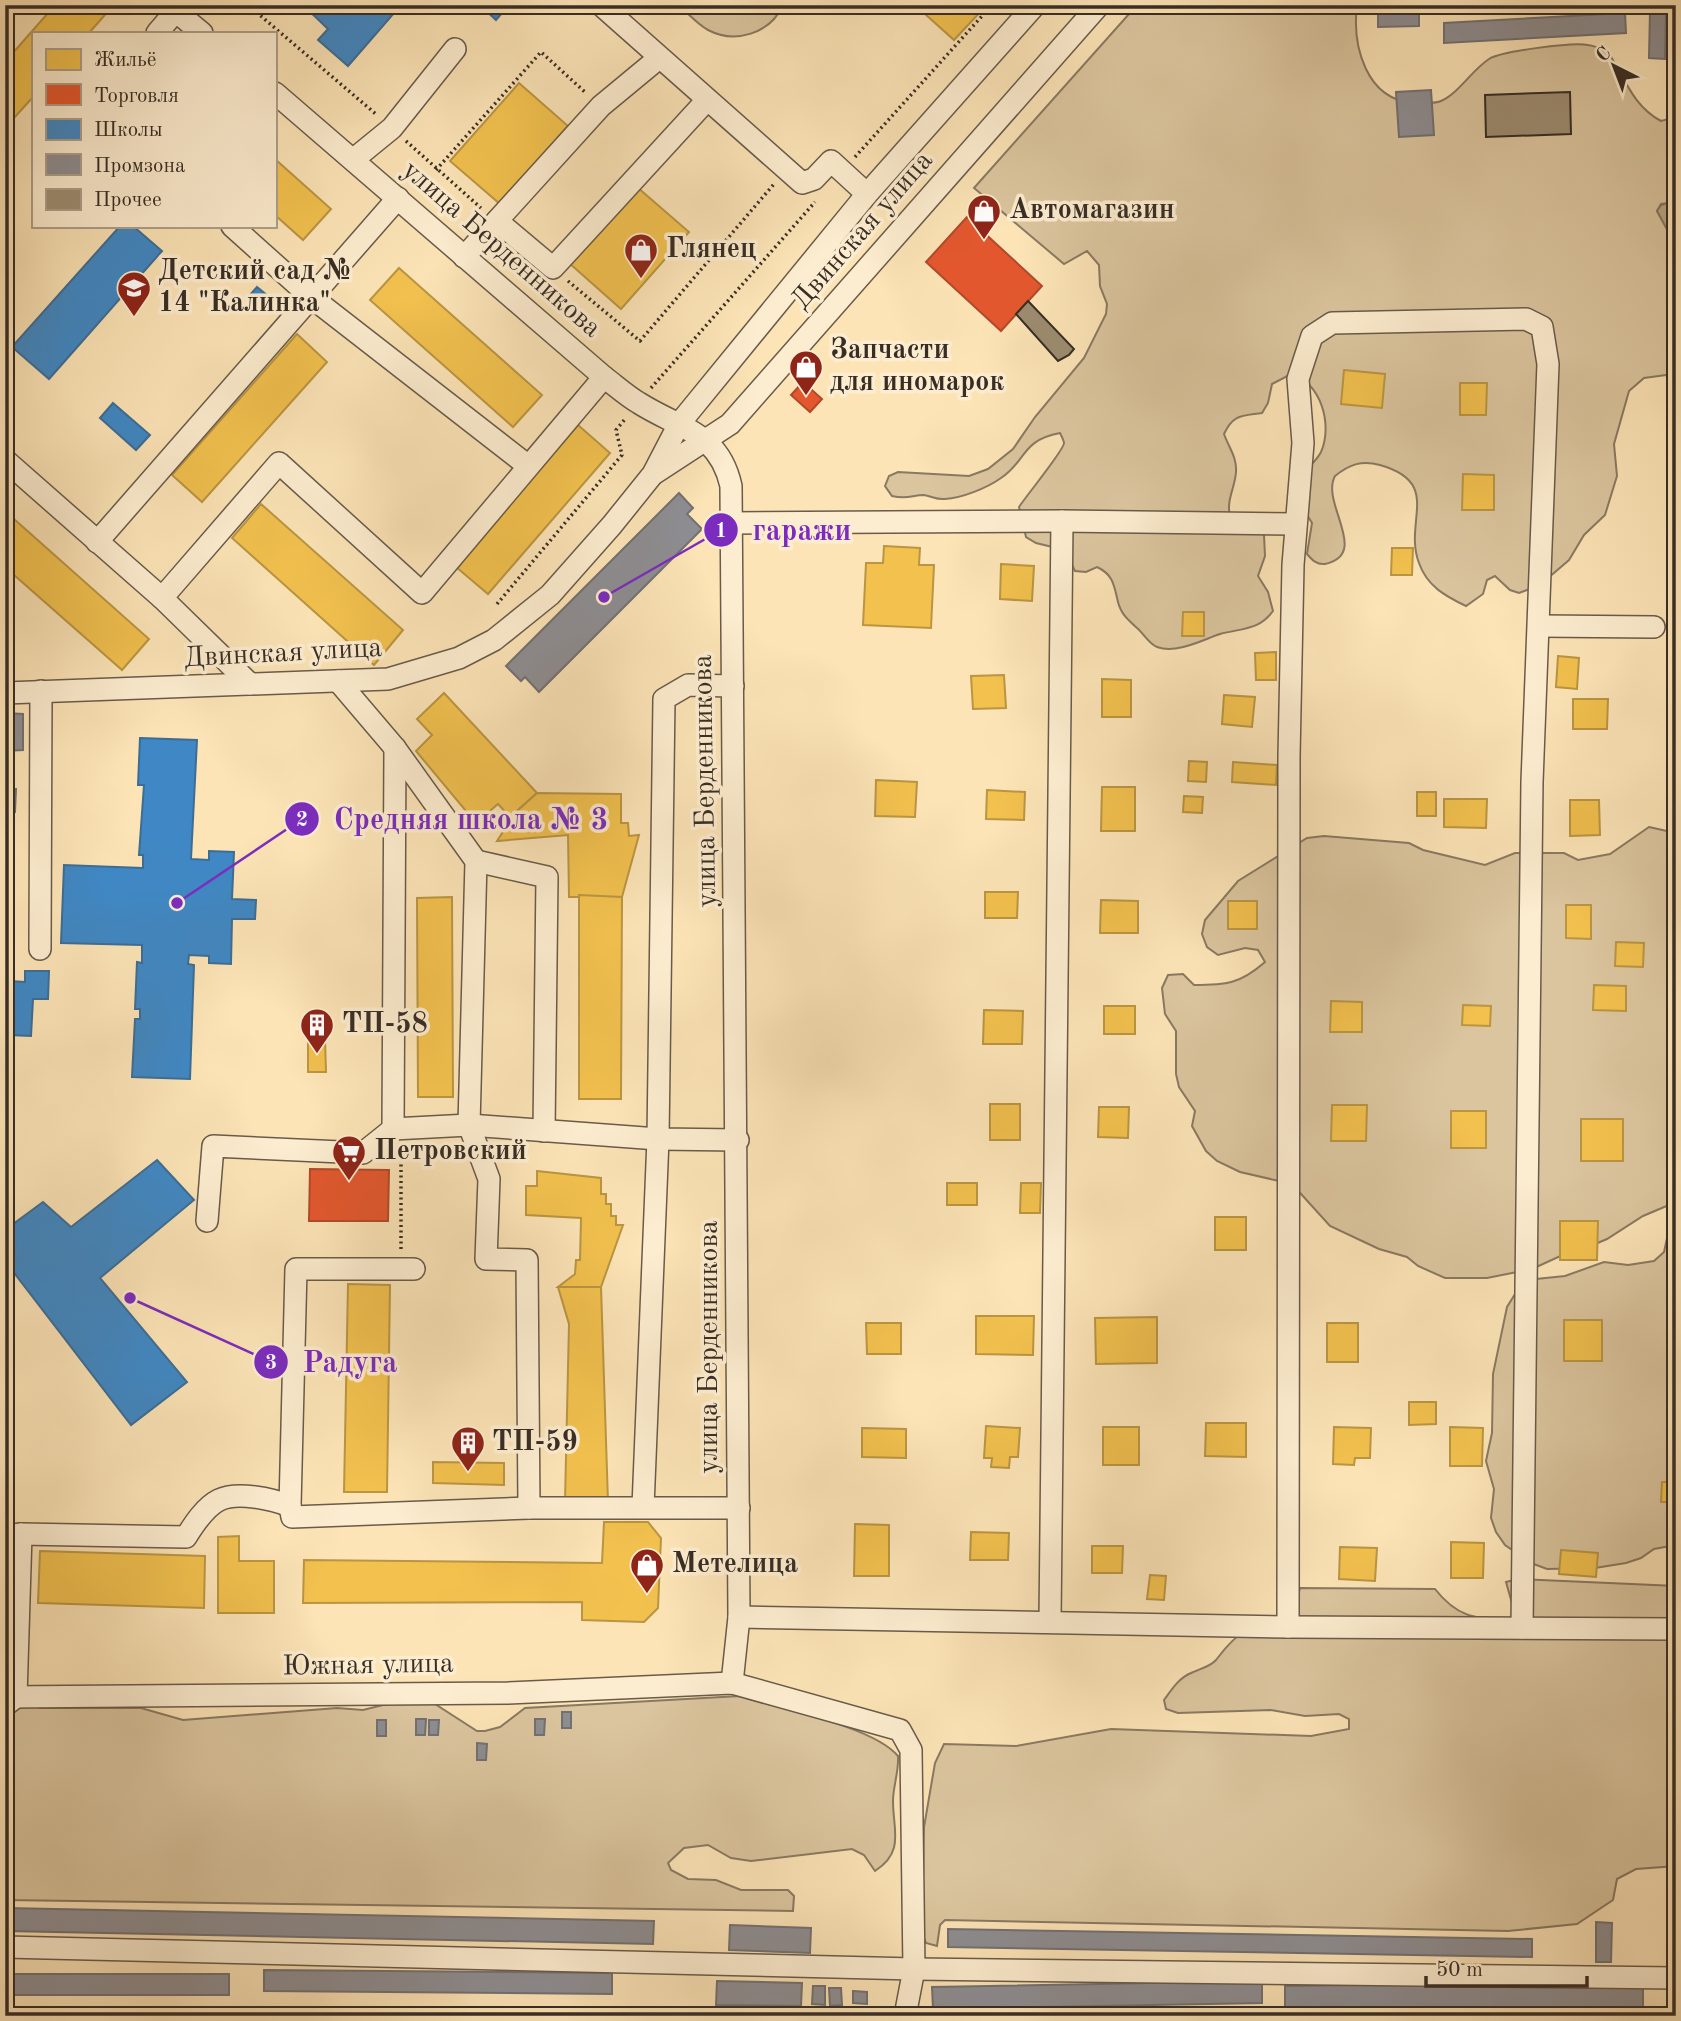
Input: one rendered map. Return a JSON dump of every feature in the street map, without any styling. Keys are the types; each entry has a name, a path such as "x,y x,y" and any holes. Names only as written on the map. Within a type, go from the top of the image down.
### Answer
{"street":[{"path":"601,5 803,183 807,184 831,161 867,194"},
{"name":"Двинская улица","path":"5,693 388,679 459,658 494,640 550,595 653,474 679,424 867,194 1035,5"},
{"name":"Двинская улица","path":"653,474 730,424 1099,5"},
{"path":"158,32 175,7 201,32"},
{"path":"354,159 392,128 455,49"},
{"path":"464,257 601,106 659,58"},
{"name":"улица Берденникова","path":"276,94 604,377 638,403 705,440 726,463 731,486 732,523 738,1140 739,1616 732,1683"},
{"path":"497,221 553,268 707,100"},
{"path":"97,542 398,198"},
{"path":"234,228 311,297 527,465"},
{"path":"1288,1627 1289,770 1296,524 1303,443 1298,379 1312,336 1332,323 1526,319 1542,327 1548,364 1532,782 1522,1628"},
{"path":"162,598 279,463 422,593 527,465 604,377"},
{"path":"5,460 162,598 250,684"},
{"path":"732,523 1062,521 1296,524"},
{"path":"1049,1621 1062,521"},
{"path":"1539,626 1654,627"},
{"path":"338,681 395,748 476,861 469,1125 489,1179 486,1259 527,1260 529,1508"},
{"path":"643,1507 658,1139 664,699 688,685 733,686"},
{"path":"40,949 41,691"},
{"path":"395,748 397,1129"},
{"path":"476,861 547,877 544,1130"},
{"path":"206,1221 213,1146 362,1153 397,1129 469,1125 658,1139 738,1140"},
{"path":"408,1269 296,1269 289,1506 292,1517 529,1508 738,1508"},
{"path":"9,1700 13,1535 186,1536 199,1517 220,1499 267,1497 289,1506"},
{"path":"739,1616 1288,1627 1676,1629"},
{"name":"Южная улица","path":"9,1700 508,1693 732,1683 900,1730 911,1749 914,1969 905,2016"},
{"path":"5,1947 914,1969 1676,1978"}],"path":[{"path":"248,5 497,221"},
{"path":"843,170 992,5"},
{"path":"436,170 541,52 601,106"},
{"path":"553,268 639,341 787,169"},
{"path":"497,604 622,456 616,430 816,201"},
{"path":"397,1129 408,1269"}],"shaded area":[{"path":"678,5 783,5 770,23 761,29 751,34 729,36 708,30"},
{"path":"1137,5 1357,5 1357,37 1366,68 1384,92 1398,100 1414,103 1435,103 1448,97 1483,64 1496,56 1554,46 1591,45 1608,52 1636,99 1651,115 1661,121 1676,117 1676,207 1668,203 1661,204 1657,211 1668,228 1675,262 1676,378 1666,375 1644,378 1629,391 1614,444 1617,476 1605,515 1584,535 1569,560 1540,585 1519,593 1510,590 1495,576 1487,580 1483,594 1466,606 1444,594 1427,578 1419,563 1415,547 1416,493 1410,482 1399,473 1367,463 1356,464 1335,476 1332,487 1342,526 1344,550 1338,558 1325,564 1313,560 1307,554 1312,523 1302,507 1295,480 1321,452 1326,430 1325,418 1317,395 1310,386 1291,374 1272,384 1268,403 1262,413 1235,419 1224,434 1236,467 1229,505 1230,516 1264,535 1265,556 1258,576 1268,592 1273,611 1255,625 1189,645 1173,649 1154,646 1123,613 1107,574 1097,567 1086,572 1075,571 1065,550 1036,543 1026,537 1019,507 1063,447 1060,433 1038,441 1001,478 966,495 942,499 924,495 897,497 892,496 885,486 889,476 898,472 969,476 988,469 1013,449 1035,417 1084,358 1106,314 1107,304 1100,286 1099,265 1087,251 1064,264 974,188"},
{"path":"1668,203 1676,207 1676,278 1670,235 1657,211 1661,205"},
{"path":"1649,827 1676,833 1676,1202 1643,1216 1607,1239 1532,1269 1487,1278 1445,1278 1418,1266 1407,1257 1379,1249 1330,1226 1292,1184 1240,1172 1217,1161 1206,1151 1192,1126 1195,1111 1179,1087 1176,1074 1176,1031 1165,1014 1162,988 1168,975 1183,974 1194,985 1232,982 1248,975 1265,962 1258,950 1245,948 1218,955 1207,947 1202,934 1205,920 1238,881 1307,838 1324,836 1409,843 1423,850 1485,865 1515,853 1564,853 1578,860 1610,854"},
{"path":"1676,1231 1676,1545 1654,1549 1641,1558 1626,1563 1595,1568 1547,1569 1531,1563 1505,1545 1491,1518 1494,1489 1486,1461 1492,1433 1493,1374 1507,1307 1524,1284 1536,1279 1565,1276 1604,1262 1628,1265 1654,1261 1664,1252 1667,1238"},
{"path":"1518,1579 1676,1586 1676,1866 1636,1869 1617,1879 1613,1900 1577,1924 1508,1931 945,1920 940,1925 937,1946 926,1943 922,1933 924,1827 935,1763 944,1744 1016,1746 1111,1729 1311,1736 1349,1729 1349,1719 1339,1714 1305,1716 1271,1710 1178,1713 1166,1709 1164,1700 1179,1681 1214,1662 1238,1636 1285,1611 1292,1605 1300,1588 1435,1589 1453,1607 1472,1616 1517,1621 1506,1582"},
{"path":"740,1696 848,1727 886,1745 898,1756 893,1801 894,1848 884,1864 875,1871 864,1855 852,1849 751,1861 731,1858 708,1845 684,1848 668,1863 671,1870 688,1879 716,1880 741,1890 788,1890 794,1896 793,1911 5,1900 5,1714 31,1703 40,1708 141,1708 183,1720 337,1708 363,1710 387,1704 435,1704 477,1731 485,1731 500,1727 525,1708"}],"building: Жильё":[{"path":"55,5 108,5 111,8 90,32 32,32 32,98 5,128 5,62"},
{"path":"915,5 980,5 984,8 954,40"},
{"path":"519,83 568,126 500,204 450,161"},
{"path":"276,160 331,209 303,240 276,216"},
{"path":"637,187 689,232 621,309 569,263"},
{"path":"399,268 542,395 513,427 370,300"},
{"path":"297,334 327,362 202,502 172,475"},
{"path":"1344,370 1385,374 1382,408 1341,404"},
{"path":"1460,383 1487,383 1486,415 1460,415"},
{"path":"578,425 610,453 488,594 456,567"},
{"path":"1463,474 1494,475 1494,510 1462,510"},
{"path":"261,504 403,630 374,665 232,538"},
{"path":"5,511 149,639 122,670 5,567"},
{"path":"884,546 920,548 919,565 934,565 931,628 863,625 866,563 883,563"},
{"path":"1392,548 1413,548 1412,575 1391,575"},
{"path":"1001,564 1034,566 1032,601 1000,599"},
{"path":"1183,612 1204,612 1204,636 1182,636"},
{"path":"1276,652 1276,680 1256,680 1255,653"},
{"path":"1558,656 1579,658 1577,689 1556,687"},
{"path":"1004,675 1006,708 973,709 971,676"},
{"path":"1102,679 1131,680 1131,717 1102,717"},
{"path":"444,693 537,793 510,817 498,804 476,823 416,751 432,735 417,719"},
{"path":"1224,695 1255,697 1252,727 1222,724"},
{"path":"1573,699 1608,699 1607,729 1573,729"},
{"path":"1189,761 1207,762 1206,782 1188,781"},
{"path":"1233,762 1277,765 1276,785 1232,782"},
{"path":"876,780 917,782 915,817 875,816"},
{"path":"1102,787 1135,787 1135,831 1101,831"},
{"path":"987,790 1025,792 1024,820 986,819"},
{"path":"1417,792 1436,792 1436,816 1417,816"},
{"path":"537,793 621,794 621,823 628,823 629,836 639,835 622,897 569,897 568,835 497,841 515,813"},
{"path":"1184,796 1203,797 1202,813 1183,812"},
{"path":"1444,799 1487,799 1486,828 1444,827"},
{"path":"1570,800 1599,800 1600,835 1570,836"},
{"path":"985,892 1018,892 1017,918 985,918"},
{"path":"579,895 622,897 621,1099 579,1099"},
{"path":"452,897 453,1097 418,1097 417,898"},
{"path":"1101,900 1138,901 1138,933 1100,933"},
{"path":"1228,901 1257,901 1257,929 1228,929"},
{"path":"1566,905 1591,905 1591,939 1566,938"},
{"path":"1616,942 1644,943 1643,967 1615,966"},
{"path":"1594,985 1626,986 1626,1011 1593,1010"},
{"path":"1331,1001 1362,1002 1362,1032 1330,1032"},
{"path":"1463,1005 1491,1006 1490,1026 1462,1025"},
{"path":"1104,1006 1135,1006 1135,1034 1104,1034"},
{"path":"984,1010 1023,1011 1022,1044 983,1044"},
{"name":"ТП-58","path":"308,1038 325,1038 326,1072 308,1072"},
{"path":"990,1104 1020,1104 1020,1140 990,1140"},
{"path":"1332,1105 1367,1105 1366,1141 1331,1141"},
{"path":"1099,1107 1129,1107 1128,1138 1098,1137"},
{"path":"1451,1111 1486,1111 1486,1148 1451,1148"},
{"path":"1581,1119 1623,1119 1623,1161 1581,1161"},
{"path":"537,1171 601,1178 601,1194 606,1194 606,1204 611,1204 611,1216 616,1216 616,1225 623,1225 601,1287 558,1287 575,1274 576,1260 580,1260 581,1218 526,1215 526,1186 537,1186"},
{"path":"947,1183 977,1183 977,1205 947,1205"},
{"path":"1021,1183 1041,1183 1040,1213 1020,1213"},
{"path":"1215,1217 1246,1217 1246,1250 1215,1250"},
{"path":"1560,1221 1598,1221 1597,1260 1560,1260"},
{"path":"348,1284 390,1285 387,1492 344,1492"},
{"path":"558,1287 601,1287 608,1502 565,1501 569,1324"},
{"path":"976,1316 1034,1316 1033,1355 976,1354"},
{"path":"1157,1317 1157,1363 1096,1364 1095,1318"},
{"path":"1564,1320 1602,1320 1602,1361 1564,1361"},
{"path":"866,1323 901,1323 901,1354 867,1354"},
{"path":"1327,1323 1358,1323 1358,1362 1327,1362"},
{"path":"1409,1402 1436,1402 1436,1424 1409,1425"},
{"path":"1206,1423 1246,1423 1246,1457 1205,1456"},
{"path":"986,1426 1020,1428 1018,1457 1010,1457 1009,1468 991,1467 992,1458 984,1458"},
{"path":"1103,1427 1139,1427 1139,1465 1103,1465"},
{"path":"1334,1427 1371,1428 1370,1458 1355,1458 1354,1465 1333,1464"},
{"path":"1450,1427 1483,1428 1482,1466 1450,1466"},
{"path":"862,1428 906,1429 906,1458 862,1457"},
{"name":"ТП-59","path":"433,1462 504,1463 504,1485 433,1483"},
{"path":"1662,1482 1676,1482 1676,1502 1661,1502"},
{"path":"604,1522 648,1522 661,1538 658,1608 644,1622 582,1620 582,1602 303,1603 304,1560 602,1563"},
{"path":"855,1524 889,1525 889,1576 854,1576"},
{"path":"971,1532 1009,1533 1008,1560 970,1560"},
{"path":"239,1536 239,1561 274,1561 274,1613 218,1613 218,1537"},
{"path":"1451,1542 1484,1543 1483,1578 1451,1578"},
{"path":"1092,1546 1123,1546 1122,1573 1092,1573"},
{"path":"1340,1547 1377,1548 1375,1581 1339,1579"},
{"path":"1561,1550 1598,1553 1596,1577 1559,1574"},
{"path":"40,1551 205,1556 204,1608 38,1603"},
{"path":"1150,1575 1166,1576 1164,1600 1147,1599"}],"building: Торговля":[{"path":"967,217 1042,286 1001,331 926,262"},
{"name":"Запчасти для иномарок","path":"803,382 822,399 810,412 791,395"},
{"name":"Петровский","path":"310,1169 389,1170 388,1221 309,1221"}],"building: Школы":[{"path":"303,5 401,5 348,66 318,40 328,29"},
{"path":"480,5 509,5 496,20"},
{"path":"118,228 135,228 162,251 49,379 12,347"},
{"path":"257,287 272,299 264,308 250,295"},
{"path":"113,403 150,435 136,450 100,418"},
{"path":"140,738 197,740 191,859 209,860 209,851 234,852 232,899 256,900 255,919 232,919 231,964 209,963 209,956 189,955 188,964 194,965 190,1079 132,1077 135,1019 140,1019 140,1009 135,1009 137,962 142,963 142,945 61,943 64,865 143,868 143,855 139,855 144,785 138,785"},
{"path":"25,971 49,971 48,999 33,999 31,1036 9,1035 10,981 25,982"},
{"path":"157,1160 194,1200 100,1278 187,1382 131,1425 5,1261 5,1230 43,1202 71,1227"}],"building: Промзона":[{"path":"1378,5 1419,5 1419,26 1378,27"},
{"path":"1650,11 1666,11 1665,59 1649,58"},
{"path":"1625,13 1626,33 1444,43 1444,23"},
{"path":"1431,90 1434,135 1399,137 1396,92"},
{"path":"679,493 693,508 687,514 702,529 539,692 525,677 521,681 506,666"},
{"path":"5,713 23,714 23,750 5,751"},
{"path":"5,789 16,789 15,812 5,812"},
{"path":"562,1712 571,1712 571,1728 562,1728"},
{"path":"416,1719 426,1719 425,1735 416,1735"},
{"path":"535,1719 545,1719 544,1735 535,1735"},
{"path":"377,1720 386,1720 386,1736 377,1736"},
{"path":"429,1720 439,1720 438,1735 429,1735"},
{"path":"477,1743 487,1744 486,1760 477,1760"},
{"path":"5,1908 654,1921 653,1944 5,1931"},
{"path":"1596,1922 1612,1923 1611,1962 1596,1962"},
{"path":"730,1925 811,1928 810,1953 729,1950"},
{"path":"948,1929 1532,1939 1532,1957 948,1947"},
{"path":"264,1970 612,1973 612,1994 264,1991"},
{"path":"5,1974 229,1974 229,1995 5,1995"},
{"path":"717,1981 802,1983 801,2006 716,2005"},
{"path":"1262,1981 1262,2003 933,2009 932,1987"},
{"path":"1643,1981 1643,2012 1285,2016 1285,1986"},
{"path":"813,1986 825,1986 825,2005 812,2004"},
{"path":"829,1988 841,1988 842,2005 830,2006"},
{"path":"853,1991 867,1992 867,2004 853,2003"}],"building: Прочее":[{"path":"1570,92 1571,134 1486,137 1485,95"},
{"path":"1028,301 1074,349 1069,355 1058,361 1016,314"}],"place":[{"name":"Автомагазин","path":"984,241"},
{"name":"Глянец","path":"641,280"},
{"name":"Детский сад № 14 \"Калинка\"","path":"134,318"},
{"name":"Запчасти для иномарок","path":"806,397"},
{"name":"гаражи","path":"604,597"},
{"name":"Средняя школа № 3","path":"177,903"},
{"name":"ТП-58","path":"317,1055"},
{"name":"Петровский","path":"349,1182"},
{"name":"Радуга","path":"130,1298"},
{"name":"ТП-59","path":"468,1473"},
{"name":"Метелица","path":"647,1595"}]}
